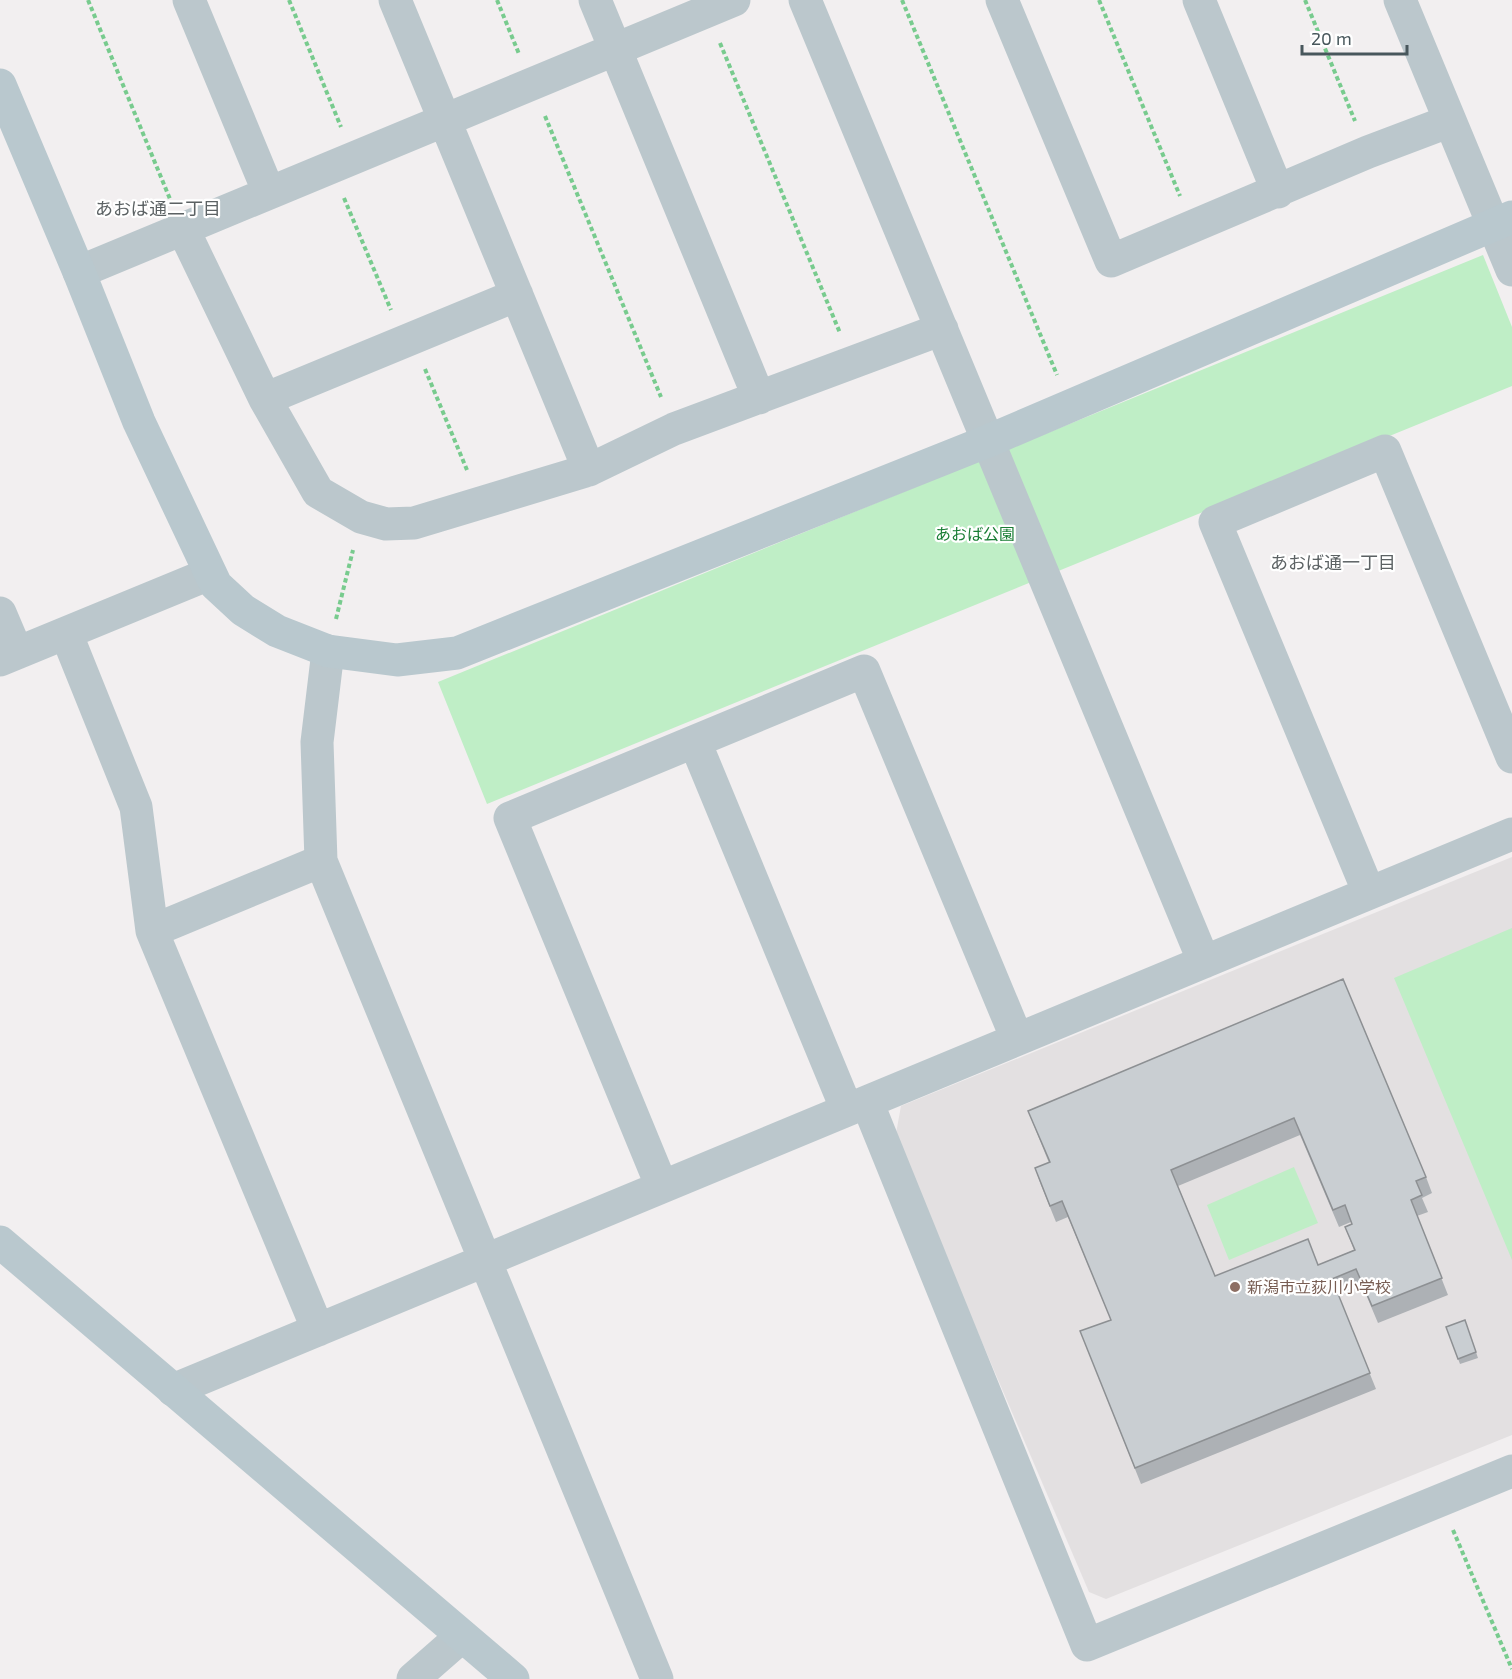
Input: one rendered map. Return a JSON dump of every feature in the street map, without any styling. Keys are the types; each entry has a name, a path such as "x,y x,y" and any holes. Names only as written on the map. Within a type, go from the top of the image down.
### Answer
{"street":[{"path":"189,0 269,193"},
{"path":"395,0 589,470"},
{"path":"595,0 759,398"},
{"path":"805,0 1204,962"},
{"path":"1002,0 1111,261 1368,152 1450,121"},
{"path":"1199,0 1278,192"},
{"path":"1400,0 1450,121 1503,221 1512,270"},
{"path":"79,272 720,6"},
{"path":"0,85 139,422 216,585 243,610 278,631 328,651 397,660 457,653 988,441 1503,221"},
{"path":"183,229 266,399 318,492 361,517 386,524 414,523 589,470 674,429 942,329"},
{"path":"266,399 517,294"},
{"path":"1369,893 1215,522 1386,451 1512,757"},
{"path":"0,613 8,657 209,574"},
{"path":"66,633 136,807 152,931 318,1330"},
{"path":"328,651 317,742 321,861 657,1679"},
{"path":"662,1187 510,818 864,671 1017,1039"},
{"path":"694,742 857,1106 1087,1645 1512,1471"},
{"path":"173,1390 1512,834"},
{"path":"152,931 321,861"},
{"path":"0,1242 513,1679"},
{"path":"413,1679 462,1636"}],"path":[{"path":"87,0 183,229"},
{"path":"289,0 343,163 408,340 481,504"},
{"path":"497,0 674,429"},
{"path":"902,0 1070,407"},
{"path":"1099,0 1193,227"},
{"path":"1305,0 1368,152"},
{"path":"720,6 852,361"},
{"path":"328,651 361,517"},
{"path":"1440,1502 1512,1669"}],"shaded area":[{"name":"新潟市立荻川小学校","path":"1512,857 1512,1435 1106,1599 1089,1592 895,1139 901,1106"}],"green space":[{"name":"あおば公園","path":"1483,255 1512,327 1512,386 487,804 438,682"},
{"path":"1512,928 1512,1260 1394,978"},
{"path":"1294,1167 1318,1223 1229,1260 1207,1205"}],"building":[{"path":"1343,979 1426,1177 1416,1181 1422,1195 1411,1200 1442,1278 1372,1306 1356,1269 1332,1279 1370,1373 1135,1468 1080,1331 1111,1320 1062,1201 1050,1206 1035,1168 1050,1162 1028,1111","holes":["1294,1118 1333,1210 1345,1205 1352,1224 1345,1227 1355,1250 1318,1265 1308,1239 1215,1276 1171,1170"]},
{"path":"1465,1320 1476,1352 1458,1359 1446,1327"}],"place":[{"name":"新潟市立荻川小学校","path":"1235,1287"}],"district":[{"name":"あおば通二丁目","path":"158,209"},
{"name":"あおば通一丁目","path":"1333,563"}]}
